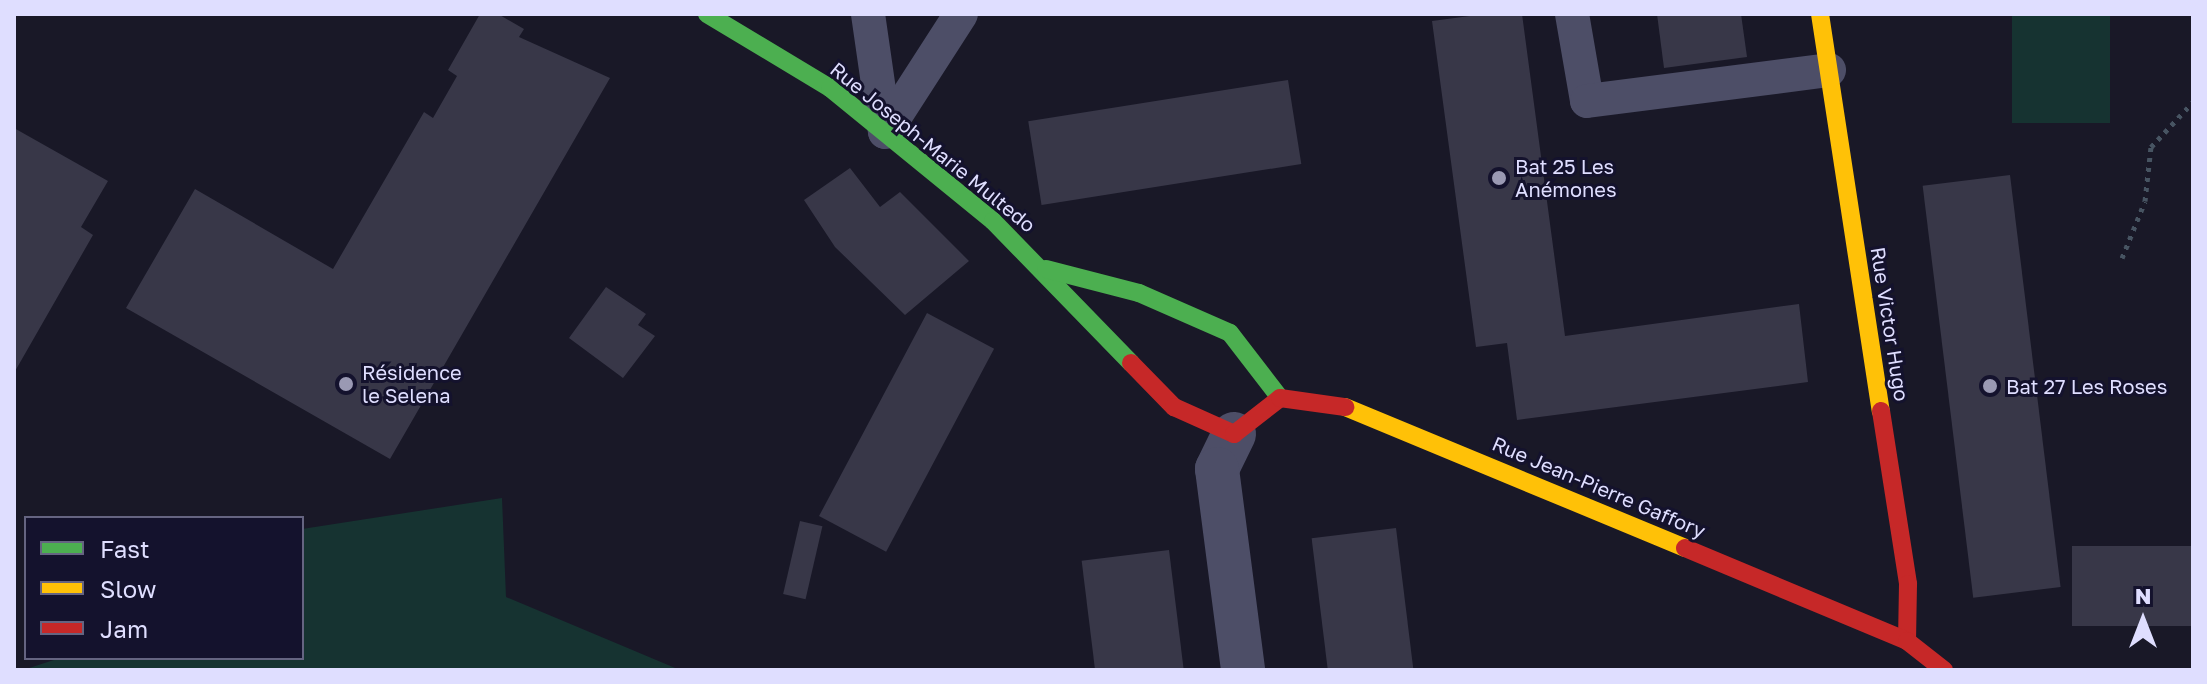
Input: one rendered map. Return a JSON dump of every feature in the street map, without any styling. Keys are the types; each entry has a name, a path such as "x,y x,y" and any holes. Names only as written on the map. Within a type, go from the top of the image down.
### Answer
{"main road":[{"name":"Rue Joseph-Marie Multedo","path":"707,14 830,88 1046,269 1103,340 1174,407 1234,434"},
{"name":"Rue Victor Hugo","path":"1820,14 1908,584 1907,641"},
{"name":"Rue Joseph-Marie Multedo","path":"1046,269 1139,293 1230,333 1280,398"},
{"name":"Rue Jean-Pierre Gaffory","path":"1280,398 1346,407 1907,641 1944,670"},
{"path":"1234,434 1280,398"}],"street":[{"path":"1234,434 1217,469 1243,670"}],"lane":[{"path":"868,14 885,132"},
{"path":"885,132 961,14"},
{"path":"1572,14 1587,101 1829,70"}],"path":[{"path":"2122,258 2145,201 2151,147 2193,102"}],"green space":[{"path":"2012,14 2110,14 2110,123 2012,123"},
{"path":"502,498 506,597 680,670 23,670 54,660 304,660 304,529"}],"building":[{"path":"480,14 498,14 524,29 519,37 610,78 390,459 126,308 195,189 333,269 424,112 433,118 457,76 448,70"},
{"path":"1485,14 1522,14 1565,336 1799,304 1808,382 1517,420 1507,343 1476,347 1432,21"},
{"path":"1657,14 1741,14 1747,57 1664,68"},
{"path":"1288,80 1301,164 1042,205 1028,121"},
{"path":"14,128 108,181 81,227 93,235 14,373"},
{"path":"850,168 880,207 900,192 969,261 905,315 835,247 804,200"},
{"name":"Bat 27 Les Roses","path":"2010,175 2061,587 1973,598 1923,186"},
{"path":"606,287 646,314 638,325 655,336 623,378 569,338"},
{"path":"927,313 994,349 886,552 819,516"},
{"path":"800,521 822,526 806,599 783,594"},
{"path":"1396,528 1413,670 1328,670 1312,538"},
{"path":"2072,546 2193,546 2193,626 2072,626"},
{"path":"1169,550 1184,670 1095,670 1082,561"}],"traffic: fast":[{"path":"707,14 830,88 993,221 1131,363"},
{"path":"1046,269 1139,293 1230,333 1280,398"}],"traffic: slow":[{"path":"1820,14 1881,411"},
{"path":"1345,407 1685,548"}],"traffic: jam":[{"path":"1131,363 1174,407 1234,434 1280,398 1345,407"},
{"path":"1881,411 1908,584 1907,641"},
{"path":"1685,548 1907,641 1944,670"}],"place":[{"name":"Bat 25 Les Anémones","path":"1499,178"},
{"name":"Résidence le Selena","path":"346,384"},
{"name":"Bat 27 Les Roses","path":"1990,386"}]}
